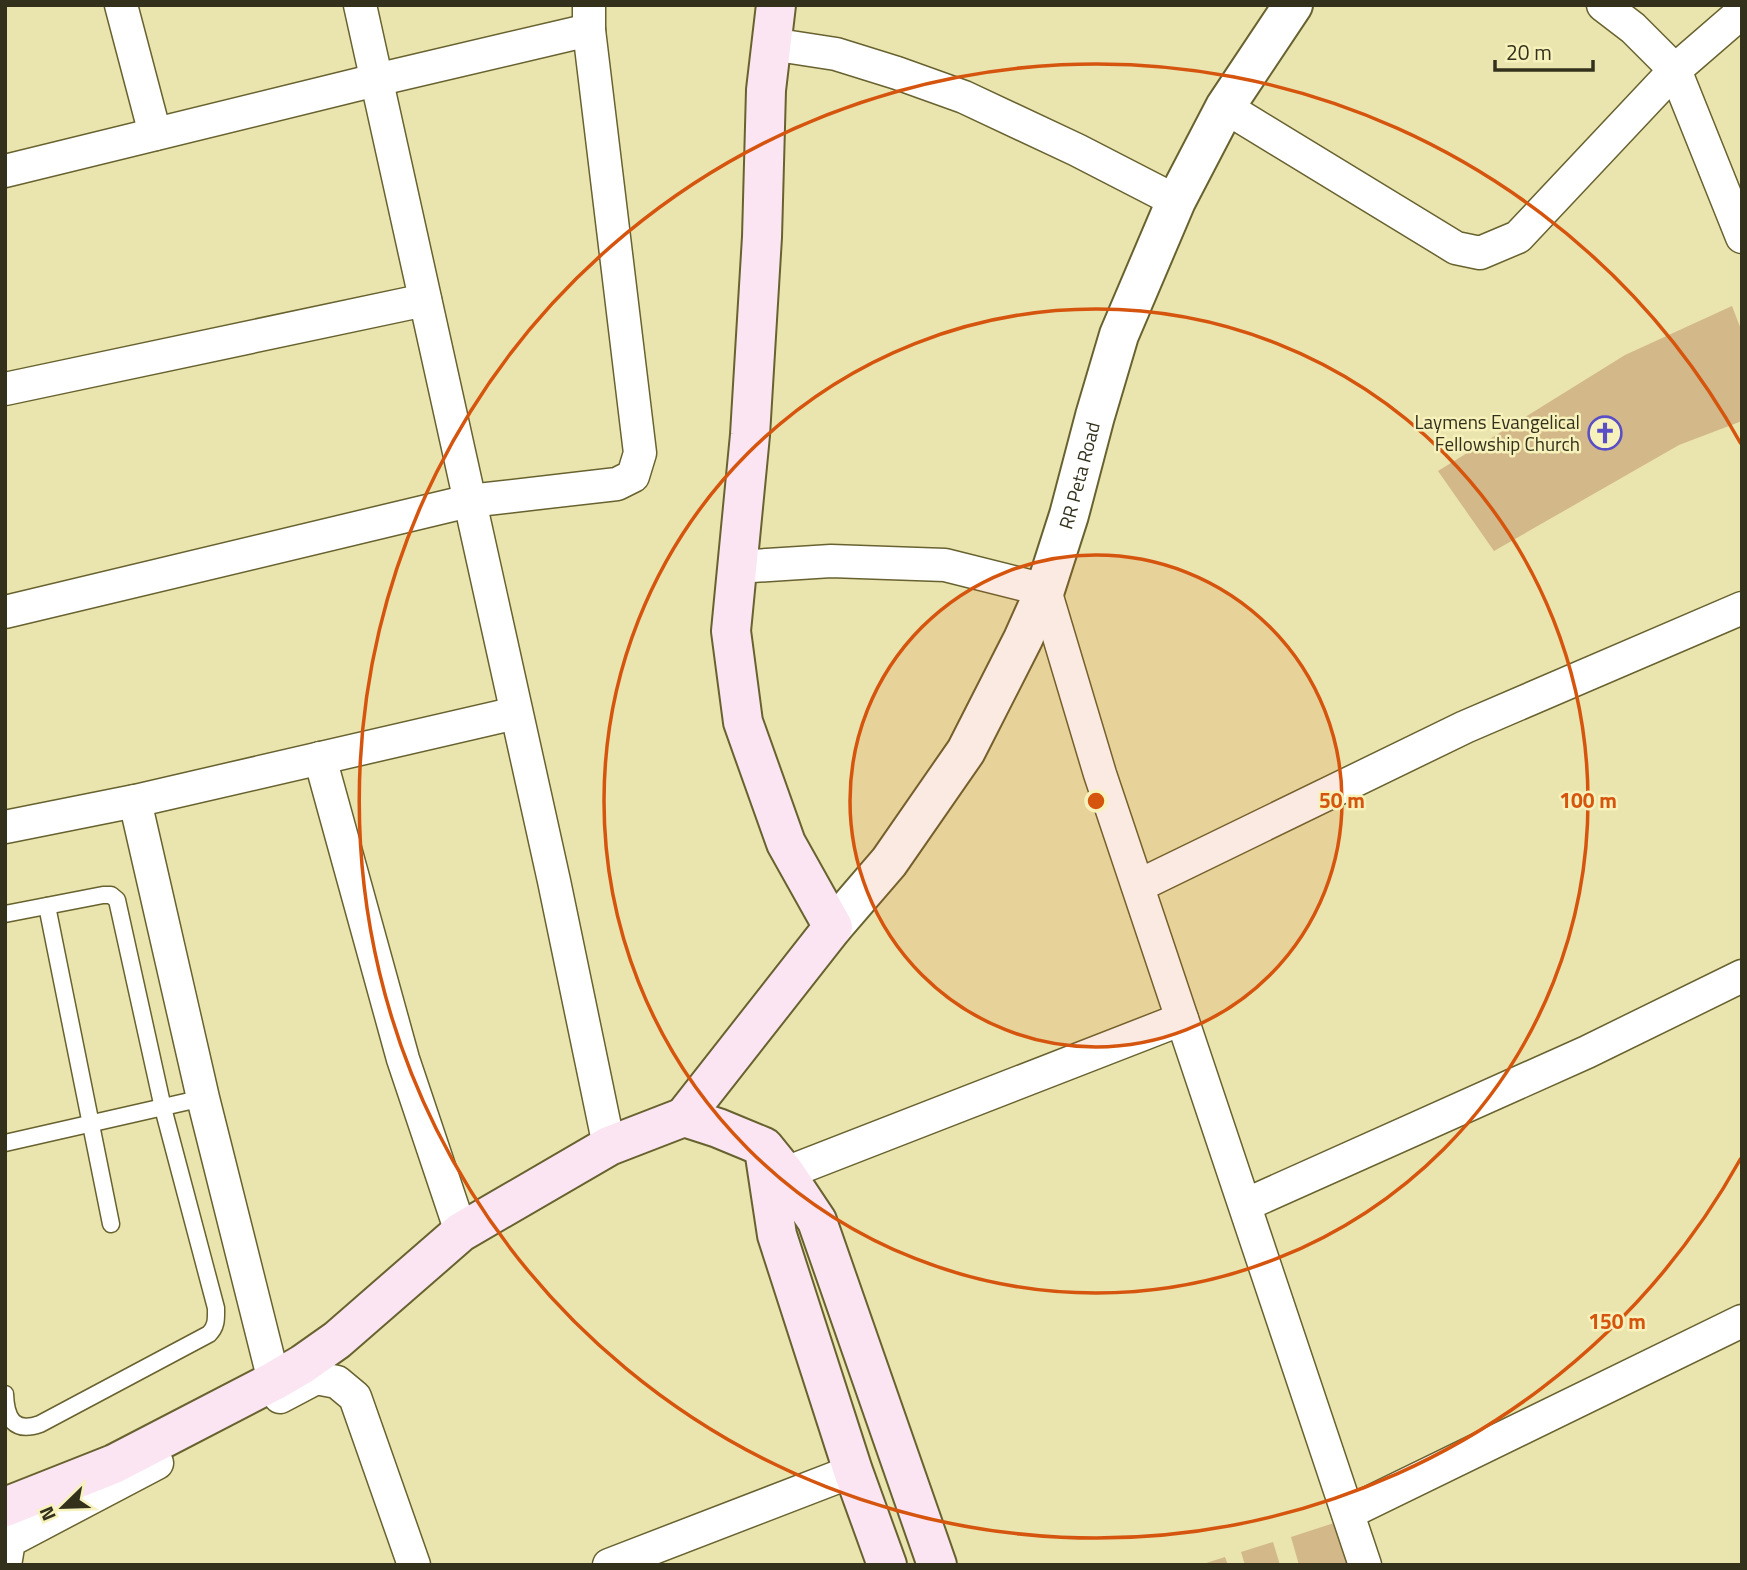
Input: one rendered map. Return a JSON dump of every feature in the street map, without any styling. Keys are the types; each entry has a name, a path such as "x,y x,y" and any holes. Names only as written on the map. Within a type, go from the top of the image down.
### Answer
{"main road":[{"path":"5,1507 114,1464 274,1381 337,1340 461,1232 609,1146 684,1117 833,927 786,843 743,722 731,631 750,435 762,237 765,90 776,5"},
{"path":"684,1117 718,1128 772,1167 817,1221 937,1565"},
{"path":"772,1167 777,1235 853,1471 887,1565"}],"street":[{"path":"121,5 155,134"},
{"path":"360,5 554,881 609,1146"},
{"name":"RR Peta Road","path":"833,927 889,862 966,751 1024,639 1045,590 1069,515 1119,335 1175,201 1225,107 1293,5"},
{"path":"1603,5 1633,27 1675,70 1742,237"},
{"path":"1225,107 1456,248 1480,253 1518,237 1675,70 1742,12"},
{"path":"5,171 376,80 589,18 640,453 633,476 617,484 469,501 5,612"},
{"path":"771,44 836,54 964,97 1077,149 1175,201"},
{"path":"5,389 425,300"},
{"path":"737,567 831,561 945,565 1045,590 1100,774 1365,1565"},
{"path":"1138,886 1465,727 1742,608"},
{"path":"5,827 135,801 516,713"},
{"path":"320,758 403,1059 461,1232"},
{"path":"135,801 203,1098 274,1381"},
{"path":"1245,1205 1587,1052 1742,976"},
{"path":"772,1167 1182,1019"},
{"path":"1348,1513 1742,1321"},
{"path":"5,1565 9,1541 316,1378 337,1382 355,1397 414,1565"},
{"path":"609,1565 853,1471"}],"lane":[{"path":"5,914 103,894 111,895 117,900 163,1108 217,1320 209,1334 40,1424 27,1428 16,1425 6,1410 5,1394"},
{"path":"47,906 111,1224"},
{"path":"5,1143 203,1098"}],"building":[{"name":"Laymens Evangelical Fellowship Church","path":"1732,306 1742,332 1742,421 1679,445 1494,551 1438,471 1625,355"},
{"path":"1337,1522 1350,1565 1299,1565 1291,1537"},
{"path":"1273,1542 1280,1565 1245,1565 1241,1552"},
{"path":"1225,1557 1228,1565 1203,1565 1203,1564"}],"place":[{"name":"Laymens Evangelical Fellowship Church","path":"1605,433"}]}
